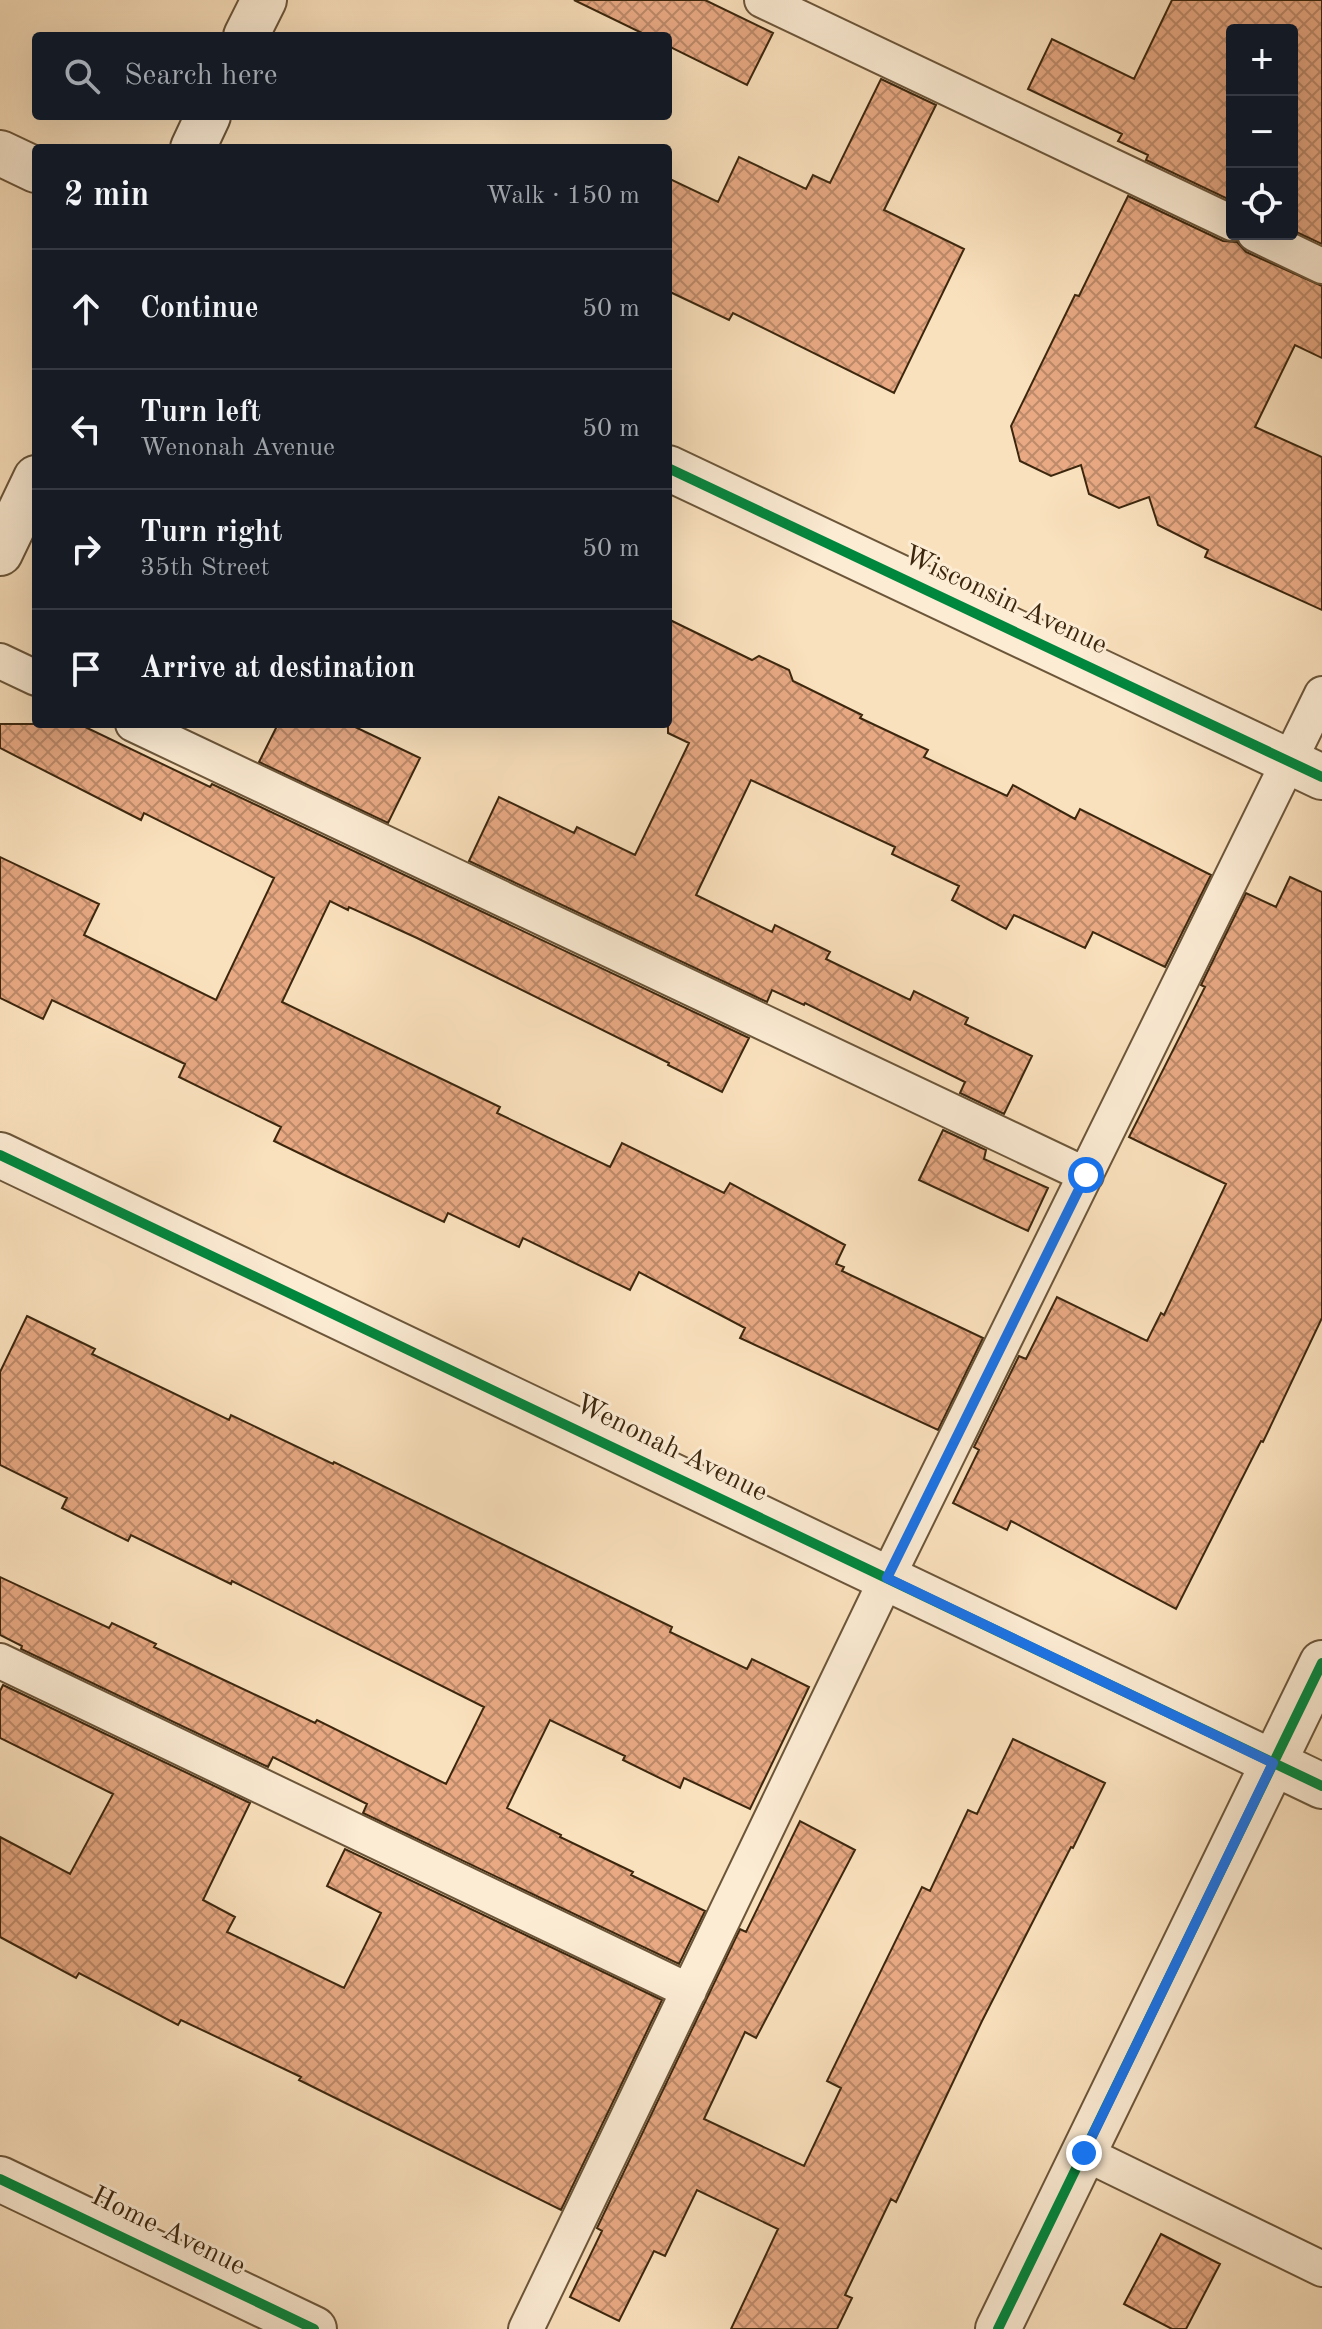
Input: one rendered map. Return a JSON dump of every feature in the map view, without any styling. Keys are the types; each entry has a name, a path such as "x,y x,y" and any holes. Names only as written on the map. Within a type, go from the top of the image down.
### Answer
{"street":[{"path":"248,32 264,0"},
{"path":"195,144 206,120"},
{"path":"0,153 32,168"},
{"name":"Wisconsin Avenue","path":"672,470 1306,770"},
{"path":"0,553 32,486"},
{"name":"Wenonah Avenue","path":"0,1155 1322,1786"},
{"path":"998,2329 1322,1663"},
{"name":"Home Avenue","path":"0,2179 314,2329"}],"lane":[{"path":"762,0 1226,220"},
{"path":"1268,240 1322,266"},
{"path":"0,661 32,676"},
{"path":"526,2329 887,1578 1086,1175 1306,770 1322,694"},
{"path":"141,728 1086,1175"},
{"path":"0,1661 689,1991"},
{"path":"1084,2153 1322,2269"}],"building":[{"path":"574,0 705,0 773,33 747,85 672,48 672,32 640,32"},
{"path":"1172,0 1322,0 1322,244 1298,233 1298,24 1226,24 1226,198 1146,160 1148,155 1118,141 1122,134 1028,89 1052,39 1134,79"},
{"path":"881,79 936,105 884,210 964,249 894,393 733,313 729,320 672,293 672,180 718,202 739,157 806,189 813,175 830,183"},
{"path":"1128,196 1223,241 1237,242 1246,252 1322,286 1322,358 1295,345 1255,427 1322,457 1322,610 1205,557 1208,550 1158,525 1149,497 1119,508 1089,494 1081,465 1051,476 1020,461 1011,426"},
{"path":"672,621 752,660 759,656 789,670 793,681 862,715 860,718 928,750 924,757 1007,796 1013,785 1075,819 1080,809 1211,875 1165,967 1093,932 1085,948 1014,915 1006,929 952,900 959,886 892,854 895,847 751,780 696,895 772,932 775,925 830,952 826,959 910,1000 914,991 968,1018 965,1024 1032,1056 1004,1114 960,1093 965,1082 805,1003 772,990 767,1002 469,861 499,797 574,833 577,827 635,855 689,743 668,733 668,728 672,728"},
{"path":"0,724 32,724 32,728 87,728 749,1038 722,1092 417,938 330,901 282,1002 500,1107 497,1113 610,1167 622,1143 724,1193 730,1183 845,1245 836,1264 844,1267 842,1271 983,1338 938,1430 740,1338 745,1328 639,1272 630,1290 523,1238 519,1247 448,1213 444,1222 274,1141 281,1127 179,1077 185,1064 52,1000 43,1019 0,998 0,857 99,904 84,935 216,1000 274,878 144,813 141,820 0,748"},
{"path":"276,728 357,728 420,758 388,823 259,762"},
{"path":"1290,877 1322,892 1322,1318 1263,1442 1176,1609 1011,1521 1007,1530 953,1503 979,1450 974,1447 1019,1356 1026,1359 1057,1297 1147,1341 1161,1313 1164,1315 1226,1184 1129,1137 1205,987 1201,985 1246,893 1276,907"},
{"path":"943,1130 986,1150 984,1159 1048,1188 1028,1231 919,1180"},
{"path":"27,1316 95,1349 92,1354 229,1420 231,1415 334,1462 672,1627 670,1632 747,1669 752,1659 809,1687 750,1809 684,1778 680,1788 623,1760 625,1756 550,1720 507,1808 705,1911 679,1964 363,1813 367,1804 273,1757 268,1767 21,1649 22,1646 0,1635 0,1577 109,1628 112,1623 156,1644 154,1647 315,1723 317,1720 446,1784 484,1707 232,1581 231,1584 131,1535 128,1541 62,1508 67,1498 0,1465 0,1372"},
{"path":"3,1685 250,1803 203,1900 235,1917 227,1932 344,1988 381,1913 327,1886 345,1849 662,2000 561,2210 299,2080 301,2077 181,2020 178,2025 79,1973 76,1978 0,1937 0,1837 70,1874 113,1794 0,1738 0,1691"},
{"path":"1013,1739 1105,1783 982,2021 896,2202 891,2199 845,2295 852,2298 837,2329 731,2329 778,2229 697,2190 665,2256 654,2251 619,2321 570,2297 602,2231 597,2228 740,1929 746,1932 800,1821 855,1850 756,2038 745,2032 704,2119 804,2166 841,2088 827,2081 922,1887 930,1891 968,1810 977,1814"},
{"path":"1161,2234 1220,2264 1186,2329 1172,2329 1124,2304"}],"cycle path":[{"path":"672,470 1322,777"},
{"path":"0,1155 1322,1786"},
{"path":"998,2329 1322,1663"},
{"path":"0,2179 314,2329"}],"route":[{"path":"1084,2153 1273,1763 887,1578 1086,1175"}]}
